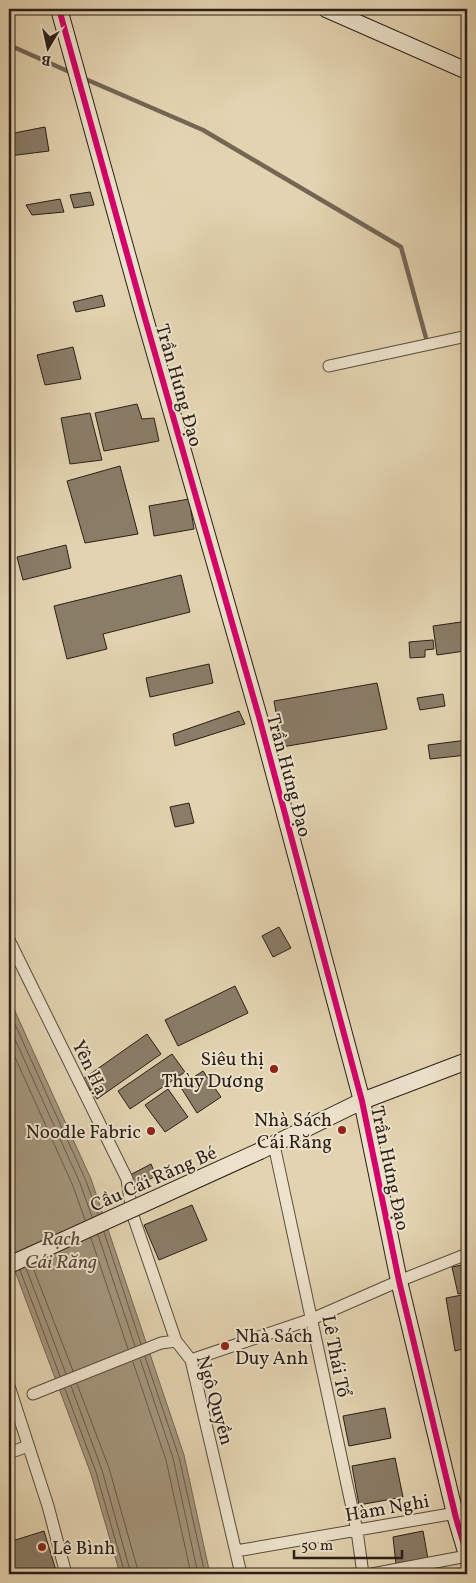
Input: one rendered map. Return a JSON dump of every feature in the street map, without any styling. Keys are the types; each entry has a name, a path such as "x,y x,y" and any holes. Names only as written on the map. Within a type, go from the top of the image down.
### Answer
{"street":[{"name":"Trần Hưng Đạo","path":"59,9 259,717 362,1101 399,1281 467,1555"},
{"path":"326,9 467,71"},
{"path":"330,366 467,336"},
{"name":"Yên Hạ","path":"9,940 127,1180 132,1213"},
{"name":"Cầu Cái Răng Bé","path":"9,1265 267,1148 362,1101 467,1061"},
{"name":"Lê Thái Tổ","path":"267,1148 312,1319 337,1444 357,1530 363,1574"},
{"name":"Ngô Quyền","path":"132,1213 176,1341 191,1360 241,1574"},
{"path":"191,1360 312,1319 467,1254"},
{"path":"33,1394 161,1343 176,1341"},
{"path":"9,1386 48,1506 66,1574"},
{"path":"9,1453 28,1446"},
{"name":"Hàm Nghi","path":"236,1551 456,1513"},
{"path":"372,1574 467,1555"}],"water":[{"name":"Rạch Cái Răng","path":"9,998 91,1179 184,1455 210,1574 120,1574 91,1474 9,1255"}],"building":[{"path":"45,127 49,151 9,156 9,134"},
{"path":"90,192 94,205 74,208 70,195"},
{"path":"60,199 64,212 32,215 26,205"},
{"path":"102,295 105,306 76,312 73,302"},
{"path":"73,347 81,379 45,385 37,355"},
{"path":"137,404 142,419 154,418 159,441 104,451 95,413"},
{"path":"90,413 102,460 70,464 61,418"},
{"path":"120,466 138,534 85,543 67,481"},
{"path":"189,499 194,529 154,536 149,506"},
{"path":"66,545 71,568 23,580 17,557"},
{"path":"181,575 190,612 103,634 107,649 67,659 54,606"},
{"path":"461,622 465,651 437,655 433,626"},
{"path":"433,640 434,649 425,650 425,657 410,658 409,642"},
{"path":"209,664 213,683 150,697 146,678"},
{"path":"377,683 387,729 282,747 274,701"},
{"path":"443,694 445,706 420,710 417,698"},
{"path":"239,711 245,724 175,746 173,734"},
{"path":"467,740 467,755 430,759 428,745"},
{"path":"189,803 194,823 175,827 170,807"},
{"path":"279,927 291,948 273,957 262,936"},
{"path":"235,986 248,1013 178,1046 165,1020"},
{"path":"147,1034 161,1054 97,1099 83,1079"},
{"path":"172,1054 185,1072 130,1109 118,1091"},
{"path":"203,1071 221,1097 197,1113 180,1086"},
{"path":"168,1089 188,1117 165,1132 145,1105"},
{"path":"151,1164 156,1176 134,1187 130,1175"},
{"path":"192,1205 207,1240 159,1260 144,1225"},
{"path":"467,1264 467,1292 458,1294 452,1267"},
{"path":"462,1295 467,1325 467,1348 455,1351 446,1298"},
{"path":"467,1295 467,1314 464,1296"},
{"path":"385,1408 391,1438 349,1446 343,1416"},
{"path":"395,1458 403,1497 359,1505 352,1466"},
{"path":"44,1531 57,1574 9,1574 9,1542"},
{"path":"423,1531 428,1559 396,1564 393,1537"}],"waterway":[{"path":"9,45 72,73"},
{"path":"83,78 203,130 401,247 426,338"}],"cycle path":[{"path":"59,9 259,717 362,1101 399,1281 456,1518 467,1555"}],"place":[{"name":"Siêu thị Thùy Dương","path":"274,1069"},
{"name":"Nhà Sách Cái Răng","path":"342,1130"},
{"name":"Noodle Fabric","path":"151,1131"},
{"name":"Nhà Sách Duy Anh","path":"225,1346"},
{"name":"Lê Bình","path":"42,1547"}]}
